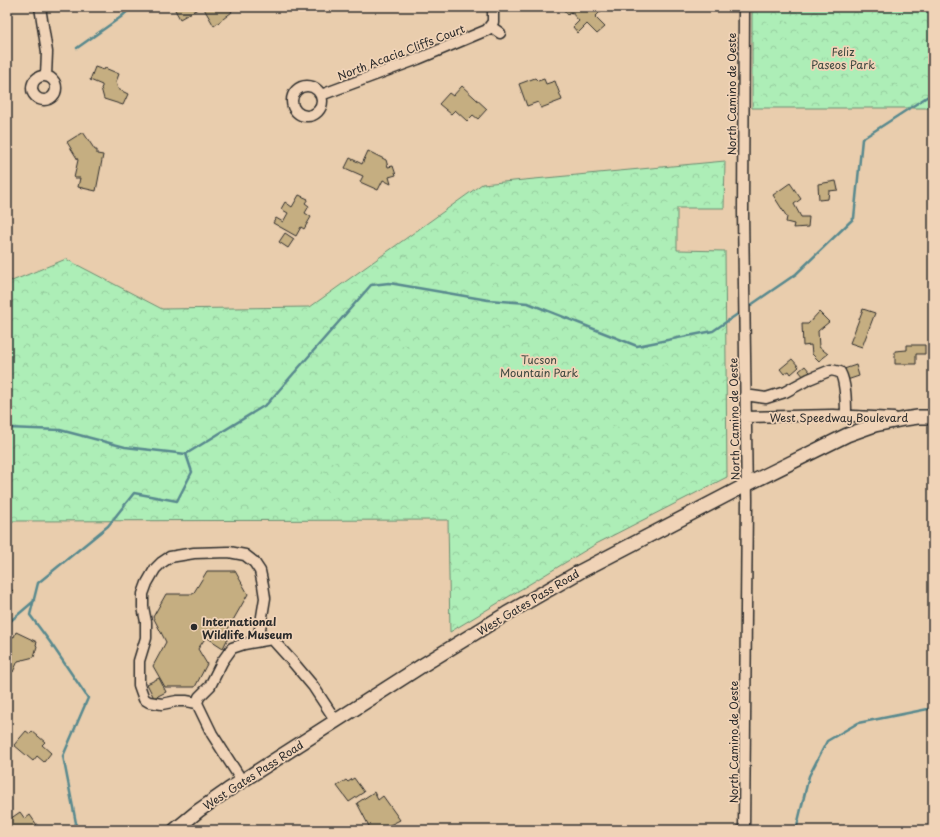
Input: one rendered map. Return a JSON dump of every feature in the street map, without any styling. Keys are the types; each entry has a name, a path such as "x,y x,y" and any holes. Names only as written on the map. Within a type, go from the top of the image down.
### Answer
{"main road":[{"name":"West Speedway Boulevard","path":"904,419 933,417"},
{"name":"West Gates Pass Road","path":"174,830 198,811 242,781 423,665 506,614 574,575 746,485 847,435 875,425 904,419"}],"street":[{"path":"40,7 47,52 46,76"},
{"path":"493,7 494,22 490,26 500,33"},
{"name":"North Camino de Oeste","path":"744,7 743,212 746,485 744,830"},
{"name":"North Acacia Cliffs Court","path":"321,95 418,59 477,35 487,30 490,26"},
{"path":"745,395 766,398 785,392 809,379 831,370 840,372 842,376 846,402 846,415"},
{"name":"West Speedway Boulevard","path":"745,417 846,415 904,419"},
{"path":"197,703 186,700 162,704 149,702 144,699 140,685 140,661 146,638 143,594 155,569 161,563 170,557 194,553 229,552 245,555 254,562 260,571 265,598 258,642"},
{"path":"242,781 212,734 197,703 199,697 210,686 222,662 232,648 244,644 272,639 292,660 313,686 336,722"}],"green space":[{"name":"Feliz Paseos Park","path":"752,7 933,7 933,108 752,108"},
{"name":"Tucson Mountain Park","path":"725,161 724,208 677,208 677,250 725,251 727,477 596,544 450,632 448,520 7,521 7,278 12,281 66,259 162,309 310,307 482,184"}],"building":[{"path":"201,7 180,19 174,8"},
{"path":"203,7 229,7 232,12 214,26"},
{"path":"565,7 601,7 603,9 595,17 605,27 597,34 587,24 578,33 573,27 579,21 571,12 568,15 563,9"},
{"path":"95,67 104,70 105,68 119,74 116,82 118,89 128,94 123,105 104,99 101,88 102,85 90,80"},
{"path":"535,78 538,81 544,79 546,84 555,81 562,100 541,108 538,102 527,106 519,84"},
{"path":"462,86 487,109 478,119 473,115 467,121 455,110 451,114 439,104 449,93 453,96"},
{"path":"83,132 95,150 97,150 97,154 103,155 96,191 78,187 80,178 74,178 78,160 67,142"},
{"path":"368,151 386,160 388,167 393,166 396,175 389,177 391,184 383,180 378,190 360,182 363,176 345,168 350,158 362,164"},
{"path":"836,181 838,190 829,191 828,199 819,200 818,184"},
{"path":"790,183 801,199 794,204 801,217 809,217 808,227 793,228 794,224 786,222 787,217 773,195"},
{"path":"299,195 308,199 305,203 309,206 305,213 311,217 304,229 301,227 296,236 273,223 276,218 283,222 288,213 281,209 285,202 292,207"},
{"path":"285,233 294,239 288,248 279,242"},
{"path":"863,309 875,313 862,347 850,343"},
{"path":"819,312 829,322 818,331 819,347 828,354 819,361 812,354 811,345 803,346 802,324 808,324"},
{"path":"907,345 925,345 925,354 916,354 916,364 895,364 895,351 907,350"},
{"path":"792,359 799,367 791,374 789,371 784,374 780,369"},
{"path":"856,365 859,376 847,380 844,369"},
{"path":"805,366 810,372 804,377 799,371"},
{"name":"International Wildlife Museum","path":"207,571 235,571 248,594 224,636 228,638 223,648 206,637 198,649 207,664 195,687 165,687 153,666 166,642 153,617 166,594 193,594"},
{"path":"7,585 14,592 7,600"},
{"path":"16,632 37,642 37,646 34,657 18,661 13,672 7,669 7,657 11,648 7,646 7,638 9,635 14,637"},
{"path":"159,678 166,692 154,698 147,684"},
{"path":"26,731 30,734 32,731 45,742 42,745 51,753 44,762 37,756 33,761 14,745"},
{"path":"354,778 364,792 349,802 337,786 346,780 348,782"},
{"path":"374,792 378,800 383,796 400,820 380,830 371,830 357,803"},
{"path":"20,812 25,819 30,815 39,828 35,830 12,830 7,821"}],"waterway":[{"path":"77,48 121,17 132,7"},
{"path":"748,307 796,274 854,218 862,139 933,93"},
{"path":"7,428 60,430 125,447 186,454 267,404 371,285 389,283 488,300 528,303 637,346 713,331 742,311"},
{"path":"72,830 76,823 63,756 88,698 30,615 38,583 108,526 134,493 177,501 192,472 186,454"},
{"path":"7,624 34,601"},
{"path":"796,830 809,776 827,741 858,723 933,708"}],"place":[{"name":"International Wildlife Museum","path":"194,627"}]}
